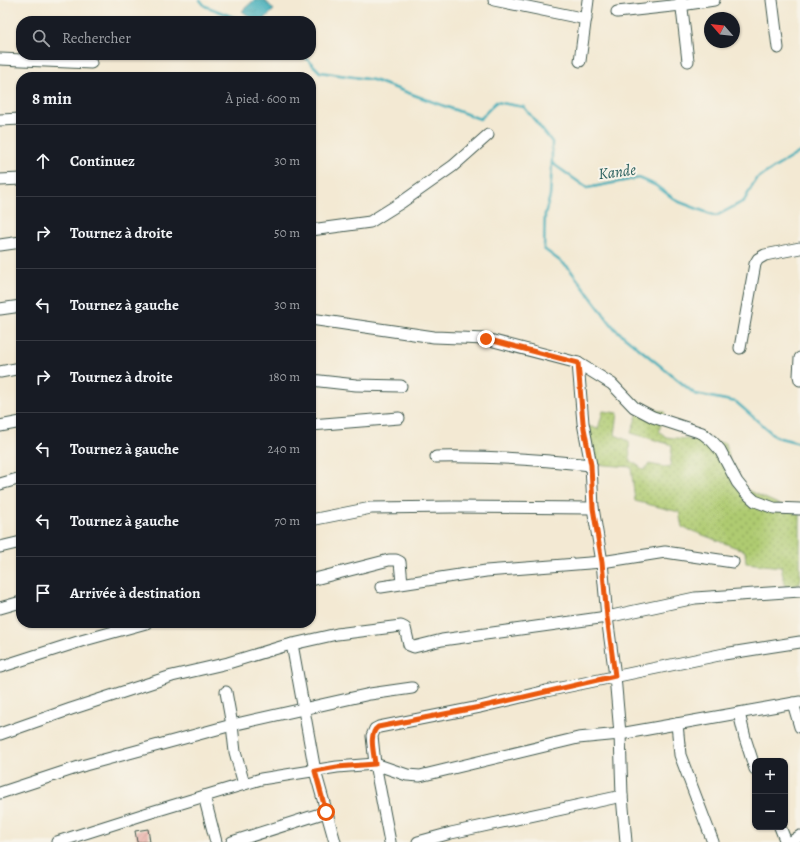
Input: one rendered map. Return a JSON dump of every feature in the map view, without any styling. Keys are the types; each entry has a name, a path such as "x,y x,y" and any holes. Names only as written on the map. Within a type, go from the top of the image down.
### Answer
{"street":[{"path":"494,0 586,19"},
{"path":"580,61 588,0"},
{"path":"617,12 714,0"},
{"path":"772,0 778,48"},
{"path":"681,3 688,61"},
{"path":"0,59 16,60"},
{"path":"23,60 91,63"},
{"path":"0,120 16,120"},
{"path":"316,229 370,222 402,202 453,166 488,135"},
{"path":"0,180 16,179"},
{"path":"0,245 16,243"},
{"path":"740,348 754,269 758,259 766,255 800,248"},
{"path":"0,309 16,307"},
{"path":"316,320 434,337 486,339 578,363 612,384 634,407 653,417 702,433 720,450 737,482 755,501 774,508 800,509"},
{"path":"800,358 800,380"},
{"path":"578,363 583,423 591,465 593,508 602,562 607,617 615,676 626,842"},
{"path":"0,372 16,369"},
{"path":"316,381 356,385 401,386"},
{"path":"316,425 399,418"},
{"path":"0,426 16,423"},
{"path":"436,458 529,458 591,465"},
{"path":"0,484 16,479"},
{"path":"316,519 371,508 593,508"},
{"path":"0,547 16,543"},
{"path":"381,587 486,571 602,562 665,552 733,562"},
{"path":"316,579 388,560 396,560 400,562 402,583"},
{"path":"0,734 172,676 228,663 292,644 337,634 397,626 405,628 409,645 414,647 442,640 607,617 696,598 800,591"},
{"path":"0,608 16,603"},
{"path":"0,667 81,641 128,628"},
{"path":"390,842 375,764 372,736 378,727 480,707 615,676 724,654 800,642"},
{"path":"292,644 315,771 335,842"},
{"path":"0,793 85,765 232,725 370,694 412,688"},
{"path":"226,692 235,752 244,784"},
{"path":"56,842 261,779 337,767 375,764 407,775 420,776 578,738 620,734 796,703 800,727"},
{"path":"739,713 752,760"},
{"path":"677,724 680,755 713,842"},
{"path":"204,796 216,842"},
{"path":"418,842 453,837 622,796"},
{"path":"232,842 326,812"},
{"path":"781,830 786,842"},
{"path":"791,842 800,836"}],"green space":[{"path":"640,406 665,412 659,431 666,437 726,443 734,484 800,514 800,584 786,588 781,567 746,563 745,551 682,527 679,512 635,501 631,467 593,464 585,425 598,429 603,411 618,413 615,435 629,441 630,460 644,470 649,464 670,468 672,445 631,433"}],"water":[{"path":"254,0 265,0 274,10 268,16 248,16 242,11"}],"building":[{"path":"148,829 150,842 137,842 135,831"}],"waterway":[{"name":"Kande","path":"200,0 205,6 231,16"},
{"name":"Kande","path":"308,60 320,72 373,80 480,119 496,102 524,107 552,142 552,163 587,188 639,178 655,185 677,201 716,216 744,201 756,179 800,152"},
{"path":"552,163 550,196 545,214 544,249 568,267 615,329 695,394 736,402 776,437 800,443"}],"route":[{"path":"326,812 315,771 337,767 375,764 372,736 378,727 480,707 615,676 607,617 602,562 593,508 591,465 583,423 578,363 533,350 486,339"}]}
